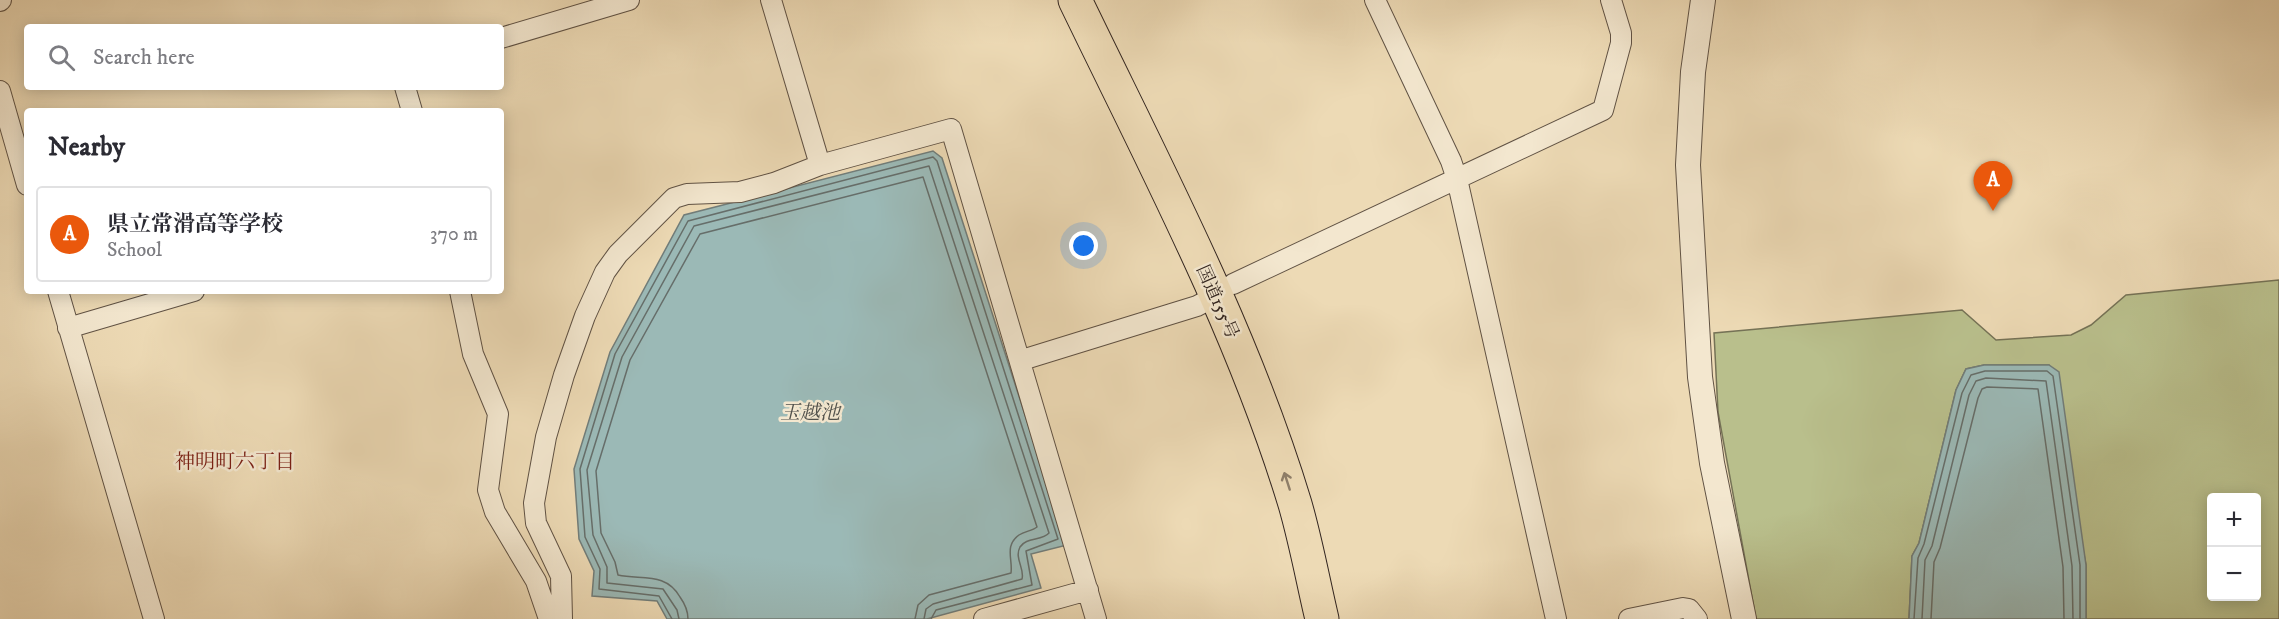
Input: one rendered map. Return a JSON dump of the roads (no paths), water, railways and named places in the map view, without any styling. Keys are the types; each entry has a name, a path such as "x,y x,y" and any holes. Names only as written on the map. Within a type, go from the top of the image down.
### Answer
{"highway":[{"name":"国道155号","path":"1075,0 1283,401 1302,453 1325,535 1343,619"},
{"name":"国道155号","path":"1099,0 1224,290 1295,504 1322,619"}],"street":[{"path":"504,37 629,0"},
{"path":"771,0 819,165"},
{"path":"1375,0 1451,161 1457,179 1556,619"},
{"path":"1022,360 1197,306 1224,290 1603,110 1621,43 1621,33 1611,0"},
{"path":"1703,0 1693,72 1688,165 1700,377 1712,463 1744,619"},
{"path":"406,90 411,108"},
{"path":"0,91 24,174"},
{"path":"562,619 561,576 536,523 534,503 546,437 564,375 585,316 605,272 618,254 674,198 687,194 740,192 774,183 819,165 951,129 1022,360 1096,619"},
{"path":"59,294 154,619"},
{"path":"68,328 184,294"},
{"path":"461,294 473,354 498,414 488,490 495,512 536,581 549,619"},
{"path":"984,619 1088,590"},
{"path":"1629,619 1687,608 1697,619"}],"water":[{"name":"玉越池","path":"933,151 942,158 1067,545 1031,554 1041,588 927,619 667,619 657,601 592,596 594,571 579,539 574,469 610,352 684,215"},
{"path":"1984,365 2049,365 2059,372 2086,565 2086,619 1909,619 1912,556 1919,543 1956,390 1966,369"}],"place":[{"name":"県立常滑高等学校","path":"1993,211"}],"district":[{"name":"神明町六丁目","path":"235,462"}]}
